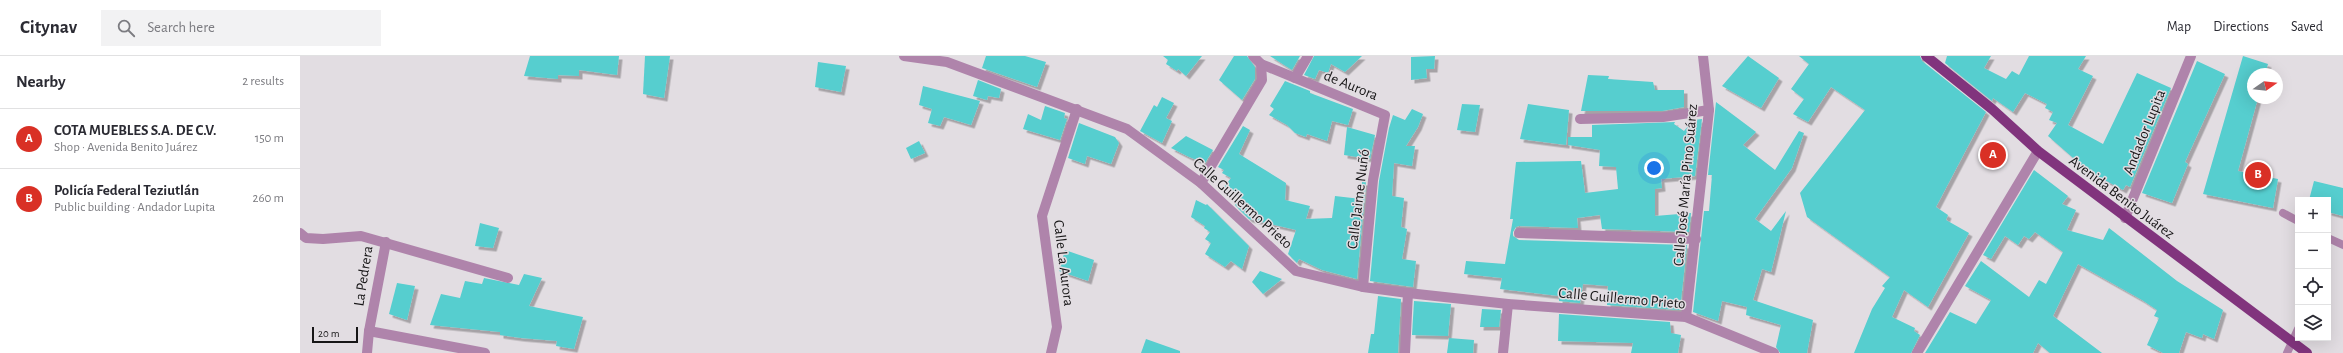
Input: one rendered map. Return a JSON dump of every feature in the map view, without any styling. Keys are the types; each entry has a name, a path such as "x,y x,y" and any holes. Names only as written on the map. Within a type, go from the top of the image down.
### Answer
{"main road":[{"name":"Avenida Benito Juárez","path":"1926,56 1992,109 2038,151 2125,218 2307,353"}],"street":[{"name":"Calle Guillermo Prieto","path":"904,56 947,59 1127,129 1201,183 1296,271 1363,287 1408,293 1508,304 1686,317 1774,353"},
{"path":"1201,183 1262,80 1261,64 1253,56"},
{"path":"1295,78 1308,56"},
{"name":"Calle José María Pino Suárez","path":"1686,317 1696,239 1709,110 1703,56"},
{"name":"Andador Lupita","path":"2125,218 2191,56"},
{"name":"de Aurora","path":"1261,64 1385,115"},
{"name":"Calle La Aurora","path":"1051,353 1058,327 1042,216 1077,109"},
{"path":"1580,118 1663,117 1709,110"},
{"name":"Calle Jaime Nuñó","path":"1363,287 1373,180 1385,115"},
{"path":"1917,353 2038,151"},
{"name":"La Pedrera","path":"300,232 306,238 323,239 361,236 386,242 369,331 367,353"},
{"path":"1519,233 1696,239"},
{"path":"386,242 508,278"},
{"path":"1405,353 1408,293"},
{"path":"1503,353 1508,304"},
{"path":"369,331 485,353"}],"lane":[{"path":"2284,213 2295,219"},
{"path":"2331,241 2343,245"},
{"path":"2287,353 2295,335"}],"building":[{"path":"530,56 619,56 617,75 579,70 579,76 558,75 558,79 524,76"},
{"path":"645,56 670,56 664,98 643,94"},
{"path":"986,56 1025,56 1046,62 1037,87 982,68"},
{"path":"1163,56 1202,56 1186,76 1178,69 1177,71 1166,64 1168,60"},
{"path":"1234,56 1247,56 1255,67 1255,79 1242,100 1219,80"},
{"path":"1270,56 1300,56 1292,70"},
{"path":"1314,56 1362,56 1345,72 1331,64 1328,73 1319,70 1315,79 1304,75"},
{"path":"1435,56 1434,69 1426,69 1427,78 1411,80 1411,57"},
{"path":"1748,56 1779,78 1761,108 1722,86"},
{"path":"1799,56 1920,56 1922,61 1986,112 1936,207 1948,215 1946,220 1969,233 1928,307 1904,290 1892,317 1915,328 1914,331 1920,335 1911,353 1854,353 1872,309 1885,288 1882,286 1890,277 1807,217 1800,193 1865,110 1831,87 1808,122 1793,114 1804,99 1791,89 1809,64"},
{"path":"1947,56 1991,56 1984,68 2006,79 2012,71 2019,75 2029,56 2086,56 2078,69 2093,76 2068,125 2103,144 2137,73 2171,88 2130,187 2126,185 2123,190 2088,171 2048,136 2057,123 2049,120 2053,112 2045,108 2047,104 2025,93 2013,112 1993,98 1992,101 1945,63"},
{"path":"2243,56 2268,64 2267,68 2247,68 2247,104 2256,104 2238,171 2278,179 2273,208 2203,194"},
{"path":"2197,61 2225,74 2185,162 2188,164 2172,203 2142,193"},
{"path":"818,62 846,66 841,92 815,87"},
{"path":"1588,75 1609,76 1608,79 1653,82 1655,90 1684,90 1684,107 1662,111 1581,111"},
{"path":"978,80 1001,89 999,98 988,96 987,100 973,96"},
{"path":"1285,81 1310,91 1310,93 1353,109 1348,125 1332,121 1327,141 1307,134 1306,137 1295,133 1287,125 1269,115 1274,109 1270,106"},
{"path":"923,86 980,101 971,125 944,117 940,126 928,123 932,109 919,105"},
{"path":"1162,97 1174,103 1166,118 1172,121 1162,143 1140,131 1154,105 1157,107"},
{"path":"1716,102 1756,132 1743,145 1775,170 1799,131 1804,133 1792,168 1755,219 1771,231 1786,211 1771,272 1762,269 1753,300 1813,320 1807,353 1780,353 1776,347 1781,325 1746,315 1747,307 1722,301 1718,321 1693,312 1704,211 1709,211 1712,175 1708,175"},
{"path":"1462,104 1480,105 1475,132 1457,130"},
{"path":"1528,104 1569,110 1566,145 1520,139"},
{"path":"1045,106 1065,113 1064,118 1067,119 1060,140 1023,129 1028,114 1041,120"},
{"path":"1412,109 1423,114 1418,127 1406,146 1415,146 1412,166 1394,163 1392,196 1404,198 1401,227 1407,229 1402,259 1416,261 1413,287 1370,281 1379,181 1389,128 1393,115 1405,120"},
{"path":"1702,119 1695,176 1661,179 1662,188 1655,189 1655,216 1691,213 1689,232 1602,229 1600,215 1577,218 1578,228 1519,226 1516,227 1513,232 1513,236 1519,240 1687,245 1680,310 1607,305 1608,286 1583,284 1580,303 1559,301 1559,296 1500,289 1502,278 1464,274 1466,261 1505,264 1513,219 1510,219 1516,162 1581,161 1585,193 1618,189 1616,167 1599,166 1600,150 1568,145 1568,137 1592,137 1592,125 1675,122 1674,124 1684,131 1693,120"},
{"path":"1079,123 1115,137 1119,143 1111,164 1087,156 1085,164 1068,158"},
{"path":"1243,126 1250,130 1239,154 1286,183 1285,200 1310,206 1306,219 1332,218 1335,196 1361,199 1362,182 1366,182 1357,279 1322,270 1299,259 1297,263 1288,254 1296,230 1249,219 1235,205 1239,199 1223,188 1231,178 1222,173 1224,170 1218,167"},
{"path":"1347,127 1375,135 1370,159 1344,155"},
{"path":"1186,136 1213,150 1205,163 1171,148"},
{"path":"919,141 925,153 911,159 906,148"},
{"path":"2034,170 2068,196 2062,204 2076,210 2067,230 2103,240 2109,228 2177,281 2223,310 2214,339 2203,334 2202,338 2186,332 2179,353 2163,353 2147,345 2159,318 2154,316 2157,310 2078,264 2053,316 2102,353 2050,353 2038,343 2033,353 1925,353 1950,312 1976,324 1991,300 1965,286 1981,261 2029,297 2039,280 2046,284 2063,252 2035,232 2029,239 2024,236 2018,245 2005,236 1991,259 1983,255"},
{"path":"2314,181 2343,188 2343,216 2331,213 2331,197 2310,197"},
{"path":"1196,200 1206,205 1207,204 1249,246 1242,269 1231,261 1225,267 1205,254 1211,243 1205,239 1210,232 1204,228 1205,226 1191,217"},
{"path":"480,223 499,228 493,248 475,246"},
{"path":"1065,250 1094,260 1088,281 1059,271"},
{"path":"1260,271 1282,279 1263,294 1252,282"},
{"path":"524,274 542,278 529,306 583,317 574,349 556,346 557,341 500,335 500,332 430,325 441,294 460,298 465,281 482,284 484,278 519,285"},
{"path":"397,283 415,286 407,320 389,314"},
{"path":"1378,296 1401,299 1398,353 1368,353 1371,334 1374,334"},
{"path":"1414,301 1451,304 1448,336 1412,335"},
{"path":"1482,309 1501,310 1499,327 1480,327"},
{"path":"1559,314 1670,322 1671,333 1681,335 1678,353 1631,353 1633,343 1558,341"},
{"path":"1449,338 1474,340 1473,353 1447,353"},
{"path":"1146,339 1180,351 1180,353 1141,353"}],"place":[{"name":"COTA MUEBLES S.A. DE C.V.","path":"1993,155"},
{"name":"Policía Federal Teziutlán","path":"2258,175"}]}
